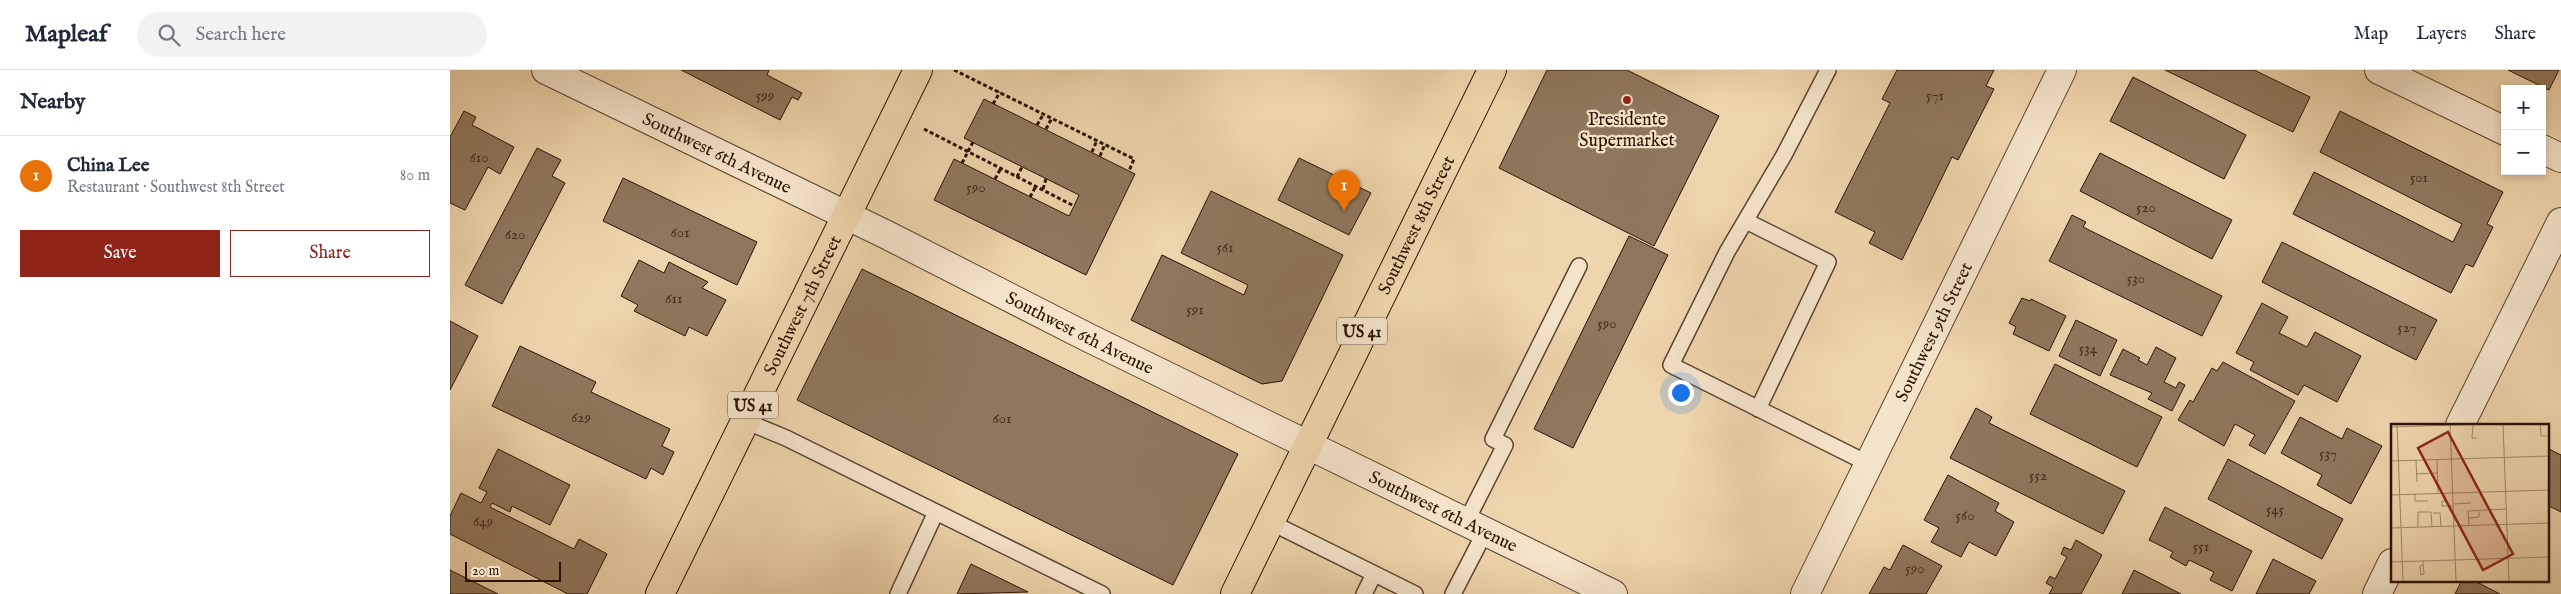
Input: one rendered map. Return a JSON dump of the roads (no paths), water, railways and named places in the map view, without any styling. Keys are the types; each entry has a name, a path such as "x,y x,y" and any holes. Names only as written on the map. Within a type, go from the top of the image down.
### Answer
{"main road":[{"name":"Southwest 7th Street","path":"660,594 918,70"},
{"name":"Southwest 8th Street","path":"1236,594 1307,445 1492,70"}],"street":[{"name":"Southwest 6th Avenue","path":"546,70 847,216 1087,338 1613,594"},
{"name":"Southwest 9th Street","path":"1805,594 2062,70"},
{"path":"2380,70 2501,128"},
{"path":"2546,151 2561,158"},
{"path":"2460,424 2561,222"},
{"path":"2377,594 2391,565"}],"lane":[{"path":"1828,70 1746,221 1727,252 1670,365 1869,464"},
{"path":"1746,221 1828,262 1758,409"},
{"path":"1453,594 1505,445 1493,439 1579,266"},
{"path":"745,421 786,438 1102,594"},
{"path":"898,594 936,512"},
{"path":"1270,522 1414,594"},
{"path":"1364,594 1374,574"}],"place":[{"name":"Presidente Supermarket","path":"1627,100"},
{"name":"China Lee","path":"1344,211"}]}
